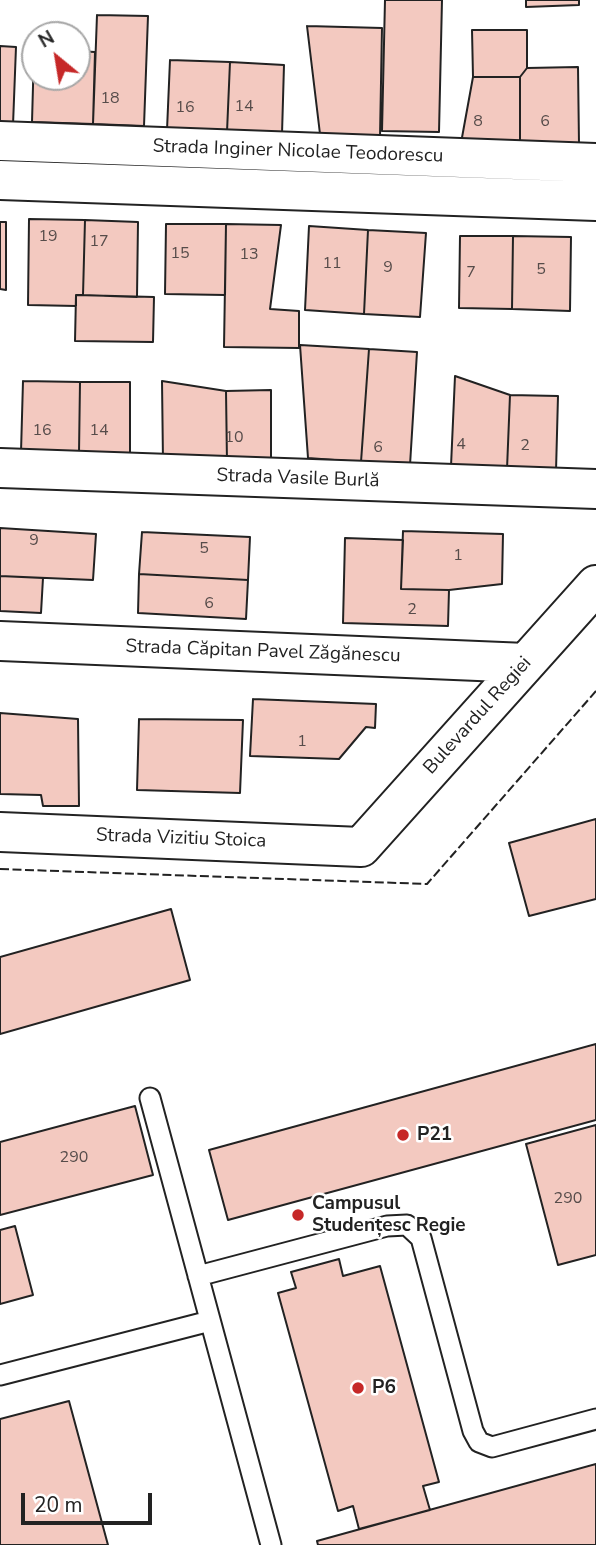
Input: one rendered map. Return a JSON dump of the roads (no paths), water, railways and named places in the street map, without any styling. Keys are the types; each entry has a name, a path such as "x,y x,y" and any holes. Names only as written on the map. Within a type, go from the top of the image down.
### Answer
{"street":[{"name":"Strada Inginer Nicolae Teodorescu","path":"0,141 596,163"},
{"name":"Strada Inginer Nicolae Teodorescu","path":"0,180 596,201"},
{"name":"Strada Vasile Burlă","path":"0,468 596,489"},
{"name":"Bulevardul Regiei","path":"361,846 596,585"},
{"name":"Strada Căpitan Pavel Zăgănescu","path":"0,641 526,663"},
{"name":"Strada Vizitiu Stoica","path":"0,832 361,846"}],"lane":[{"path":"150,1098 271,1545"},
{"path":"198,1276 387,1226 407,1225 421,1238 473,1431 479,1442 492,1447 596,1419"},
{"path":"0,1375 210,1321"}],"place":[{"name":"P21","path":"403,1135"},
{"name":"Campusul Studențesc Regie","path":"298,1215"},
{"name":"P6","path":"358,1388"}]}
